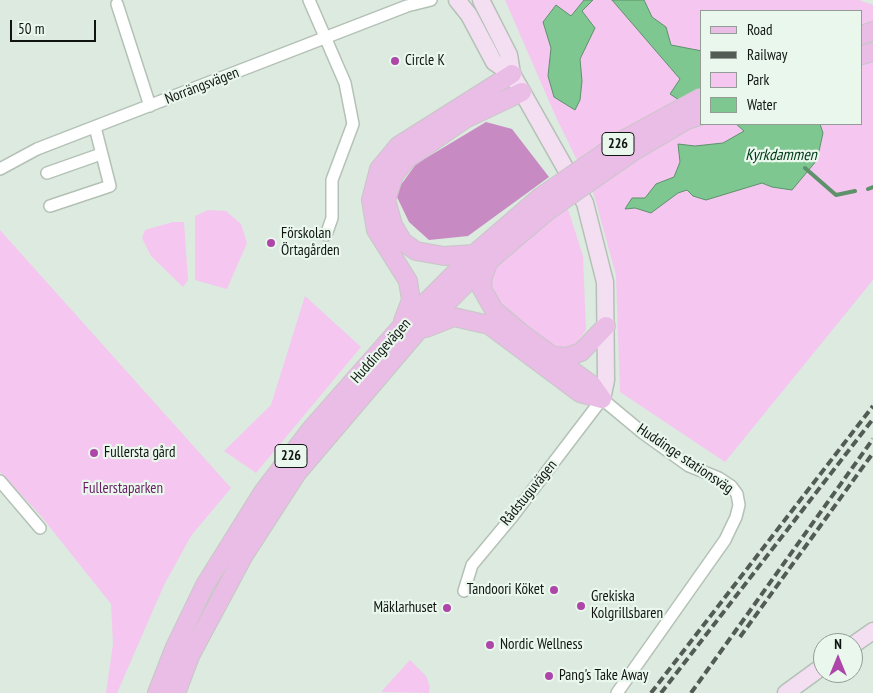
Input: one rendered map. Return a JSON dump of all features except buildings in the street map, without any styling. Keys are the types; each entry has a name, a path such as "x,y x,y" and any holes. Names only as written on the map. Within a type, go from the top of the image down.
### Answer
{"main road":[{"path":"512,74 398,146 379,169 371,200 376,230 408,281 411,300 408,330 454,317 488,325 580,393 602,399"},
{"path":"522,92 465,119 407,159 394,175 386,200 393,225 403,242 416,251 444,256 482,257 482,289 494,310 592,385 602,399"},
{"name":"Huddingevägen","path":"157,693 175,647 205,585 263,492 311,429 482,257 544,204 623,140 700,98"},
{"name":"Huddingevägen","path":"544,204 687,120 700,116"},
{"path":"554,356 566,357 581,352 606,326"},
{"name":"Huddingevägen","path":"176,693 191,654 244,555 297,473 408,330"}],"street":[{"path":"309,0 345,83 353,124 332,180 332,218 326,235"},
{"name":"Norrängsvägen","path":"0,169 36,149 325,39 410,3 431,0"},
{"path":"457,0 469,15 494,62 512,74"},
{"path":"481,0 508,55 512,74 585,203 605,282 606,380 602,399"},
{"path":"118,4 150,106"},
{"path":"50,206 110,186 95,127"},
{"path":"47,173 101,154"},
{"name":"Rådstuguvägen","path":"464,591 472,565 512,517 602,399"},
{"name":"Huddinge stationsväg","path":"602,399 643,433 689,466 719,478 731,486 737,494 739,505 736,517 725,540 617,693"},
{"path":"0,481 40,528"},
{"path":"786,693 813,673"}],"green space":[{"path":"505,0 859,0 873,5 873,280 725,462 620,392 616,275 594,195 556,117"},
{"path":"567,206 583,256 586,330 574,346 557,348 497,302 489,285 495,268"},
{"path":"208,210 226,211 241,224 247,243 227,289 195,280 195,216"},
{"path":"173,222 184,222 188,280 183,287 151,256 142,238 145,230"},
{"name":"Fullerstaparken","path":"0,230 231,488 191,536 164,585 117,693 106,693 113,644 111,604 41,516 0,472"},
{"path":"305,296 361,347 256,473 224,451 271,405"},
{"path":"410,660 426,676 430,687 429,693 381,692"}],"shaded area":[{"path":"486,122 512,129 549,177 468,236 429,240 409,222 395,193 416,164"}],"water":[{"path":"584,0 593,0 582,11 595,28 580,59 582,81 580,100 575,110 554,97 548,76 551,48 543,22 556,5 571,16"},
{"path":"612,0 644,0 652,17 666,27 671,45 700,51 700,110 690,107 670,94 680,79"},
{"name":"Kyrkdammen","path":"737,125 820,125 823,133 817,160 792,190 772,187 762,183 706,200 693,196 687,190 678,193 651,213 635,208 625,209 632,198 645,198 656,184 674,177 680,162 678,144 695,146 723,143 744,131"}],"waterway":[{"path":"805,168 836,195 855,191"},
{"path":"868,189 873,187"}],"railway":[{"path":"651,693 873,406"},
{"path":"661,693 873,419"},
{"path":"691,693 873,439"},
{"path":"740,637 873,453"}],"place":[{"name":"Circle K","path":"395,61"},
{"name":"Förskolan Örtagården","path":"271,243"},
{"name":"Fullersta gård","path":"94,453"},
{"name":"Tandoori Köket","path":"554,590"},
{"name":"Grekiska Kolgrillsbaren","path":"581,606"},
{"name":"Mäklarhuset","path":"447,608"},
{"name":"Nordic Wellness","path":"490,645"},
{"name":"Pang's Take Away","path":"549,676"}]}
